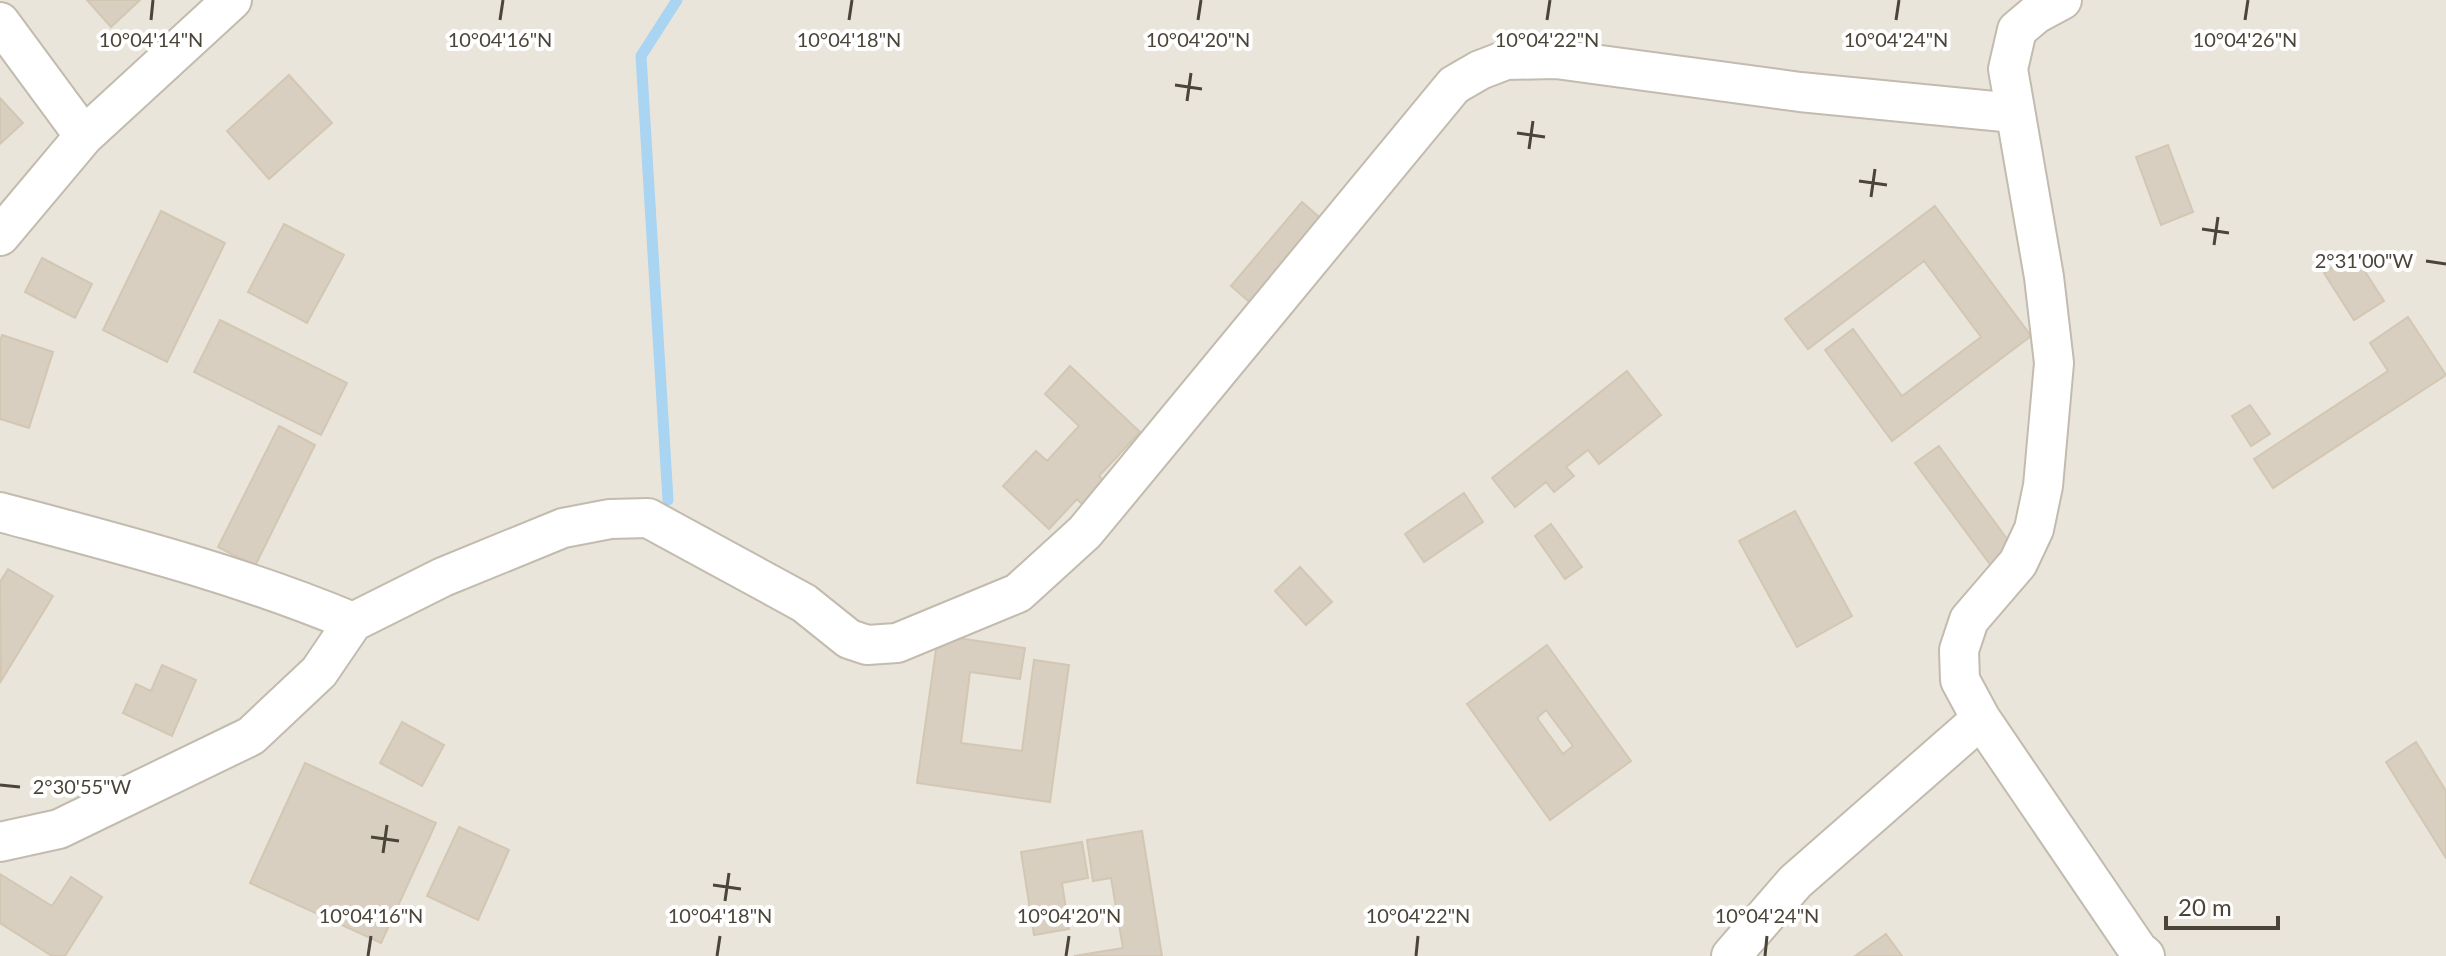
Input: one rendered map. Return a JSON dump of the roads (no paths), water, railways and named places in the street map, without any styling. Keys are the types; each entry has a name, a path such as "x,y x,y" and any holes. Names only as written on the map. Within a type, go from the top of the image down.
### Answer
{"street":[{"path":"0,236 84,136 232,0"},
{"path":"2062,0 2036,14 2017,30 2008,69 2044,277 2054,363 2043,486 2034,529 2018,563 1969,620 1959,650 1960,680 1981,719 2145,956"},
{"path":"0,22 84,136"},
{"path":"0,842 59,829 251,736 319,672 353,622 443,577 563,528 610,519 648,518 804,603 849,639 867,645 897,643 1018,593 1085,532 1454,85 1506,60 1556,59 1800,92 2014,113"},
{"path":"0,512 198,564 304,601 353,622"},
{"path":"1731,956 1795,882 1981,719"}],"waterway":[{"path":"668,500 641,56 677,0"}]}
